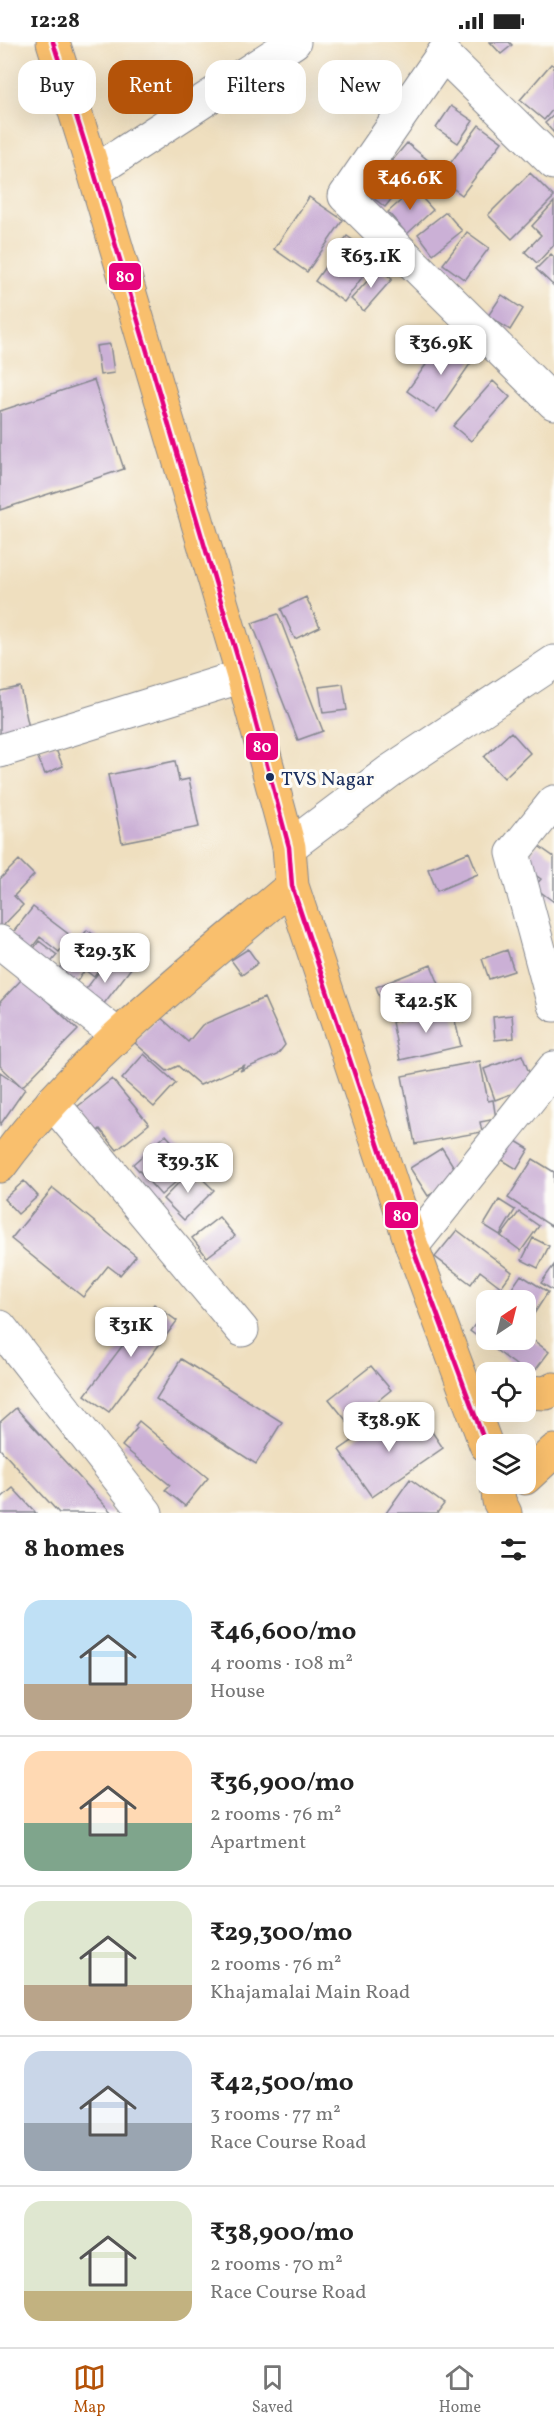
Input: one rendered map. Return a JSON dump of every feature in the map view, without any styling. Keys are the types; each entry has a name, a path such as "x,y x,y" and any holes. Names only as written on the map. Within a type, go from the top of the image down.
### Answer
{"main road":[{"path":"53,42 94,171 243,676 289,847 292,886 412,1246 473,1382 484,1434"},
{"path":"4,1153 117,1035 292,886"},
{"path":"536,1393 546,1393 554,1389"},
{"path":"536,1468 554,1451"}],"street":[{"path":"94,171 294,42"},
{"path":"554,163 443,54 345,196 554,403"},
{"path":"289,847 390,771 554,662"},
{"path":"0,751 243,676"},
{"path":"554,802 513,854 554,1005"},
{"path":"0,942 117,1035"},
{"path":"412,1246 554,1068"},
{"path":"52,1102 242,1330"},
{"path":"0,1327 146,1513"}],"building":[{"path":"490,42 509,42 512,45 501,54"},
{"path":"551,64 554,66 554,108 544,120 520,100"},
{"path":"451,106 473,121 458,143 436,128"},
{"path":"554,115 554,133 545,123"},
{"path":"479,125 502,142 462,195 439,178"},
{"path":"407,143 440,170 425,190 390,163"},
{"path":"380,160 406,181 385,207 359,187"},
{"path":"530,173 554,197 512,239 488,215"},
{"path":"414,189 433,210 407,234 388,212"},
{"path":"309,197 343,220 307,272 274,249"},
{"path":"554,202 554,245 537,263 525,252 541,235 532,226"},
{"path":"446,212 462,231 433,254 418,234"},
{"path":"467,232 489,248 465,280 443,264"},
{"path":"347,236 377,257 344,302 315,281"},
{"path":"551,254 554,257 554,286 536,269"},
{"path":"379,268 392,279 364,311 351,299"},
{"path":"502,295 523,309 510,330 488,316"},
{"path":"110,344 114,373 100,375 96,346"},
{"path":"440,345 457,357 465,345 477,354 437,412 407,391"},
{"path":"94,380 124,469 0,510 0,411"},
{"path":"493,381 510,397 471,441 453,426"},
{"path":"306,597 320,627 295,639 281,609"},
{"path":"278,614 323,731 298,740 252,623"},
{"path":"343,684 347,710 323,713 319,687"},
{"path":"20,687 31,737 0,744 0,691"},
{"path":"511,732 530,753 504,778 484,757"},
{"path":"54,745 63,766 45,774 36,753"},
{"path":"175,761 179,781 189,779 199,827 122,842 108,775"},
{"path":"537,845 554,857 554,902 534,887 541,879 522,865"},
{"path":"469,852 478,874 437,891 428,869"},
{"path":"19,860 34,875 14,896 23,905 0,929 0,879"},
{"path":"33,907 71,936 59,952 40,937 26,955 7,940"},
{"path":"87,930 114,949 94,977 85,970 73,987 55,974"},
{"path":"39,941 57,955 45,970 28,957"},
{"path":"248,949 258,963 242,975 231,960"},
{"path":"507,950 514,971 489,979 482,959"},
{"path":"113,953 132,967 96,1014 77,1001"},
{"path":"431,965 444,996 388,1018 376,987"},
{"path":"23,978 78,1030 22,1087 0,1066 0,1002"},
{"path":"264,998 285,1045 277,1055 240,1071 245,1065 200,1085 178,1066 167,1071 135,1043 158,1015 188,1042 202,1025"},
{"path":"452,1008 461,1046 400,1060 392,1022"},
{"path":"512,1015 514,1038 495,1040 493,1017"},
{"path":"144,1054 176,1083 154,1107 122,1079"},
{"path":"522,1055 534,1085 495,1100 484,1069"},
{"path":"480,1061 488,1101 493,1100 496,1119 480,1122 482,1132 415,1144 402,1076"},
{"path":"0,1072 25,1089 0,1125"},
{"path":"112,1079 149,1124 117,1150 100,1129 92,1136 72,1111"},
{"path":"166,1135 194,1166 161,1195 133,1164"},
{"path":"506,1135 529,1149 517,1169 494,1155"},
{"path":"442,1148 460,1177 428,1196 410,1168"},
{"path":"533,1159 554,1172 554,1222 551,1226 508,1198"},
{"path":"192,1169 214,1190 184,1220 163,1199"},
{"path":"24,1181 38,1196 18,1214 4,1199"},
{"path":"53,1188 136,1256 120,1275 108,1266 83,1297 11,1239"},
{"path":"499,1200 515,1210 500,1235 484,1225"},
{"path":"519,1212 539,1226 521,1251 501,1236"},
{"path":"219,1217 235,1236 207,1257 192,1238"},
{"path":"457,1230 512,1272 501,1287 480,1271 471,1284 435,1257"},
{"path":"533,1238 549,1246 538,1268 522,1260"},
{"path":"554,1265 554,1291 541,1283"},
{"path":"521,1275 548,1292 536,1311 536,1290 511,1290"},
{"path":"154,1304 177,1321 109,1412 85,1395"},
{"path":"476,1323 476,1335 470,1331"},
{"path":"536,1342 549,1352 536,1369 536,1362 512,1362 496,1350 536,1350"},
{"path":"181,1359 282,1422 256,1464 156,1399"},
{"path":"371,1366 391,1390 349,1424 329,1399"},
{"path":"16,1408 112,1513 59,1513 0,1449 0,1422"},
{"path":"395,1412 411,1434 426,1423 443,1448 372,1497 339,1450"},
{"path":"139,1421 208,1478 185,1506 165,1490 170,1485 122,1446 137,1428 135,1426"},
{"path":"410,1479 444,1504 437,1513 386,1513"},
{"path":"13,1488 36,1513 0,1513 0,1499"}],"transit line":[{"name":"80","path":"53,42 94,172 243,676 289,847 292,886 412,1246 482,1434"}],"place":[{"name":"TVS Nagar","path":"270,777"}]}
